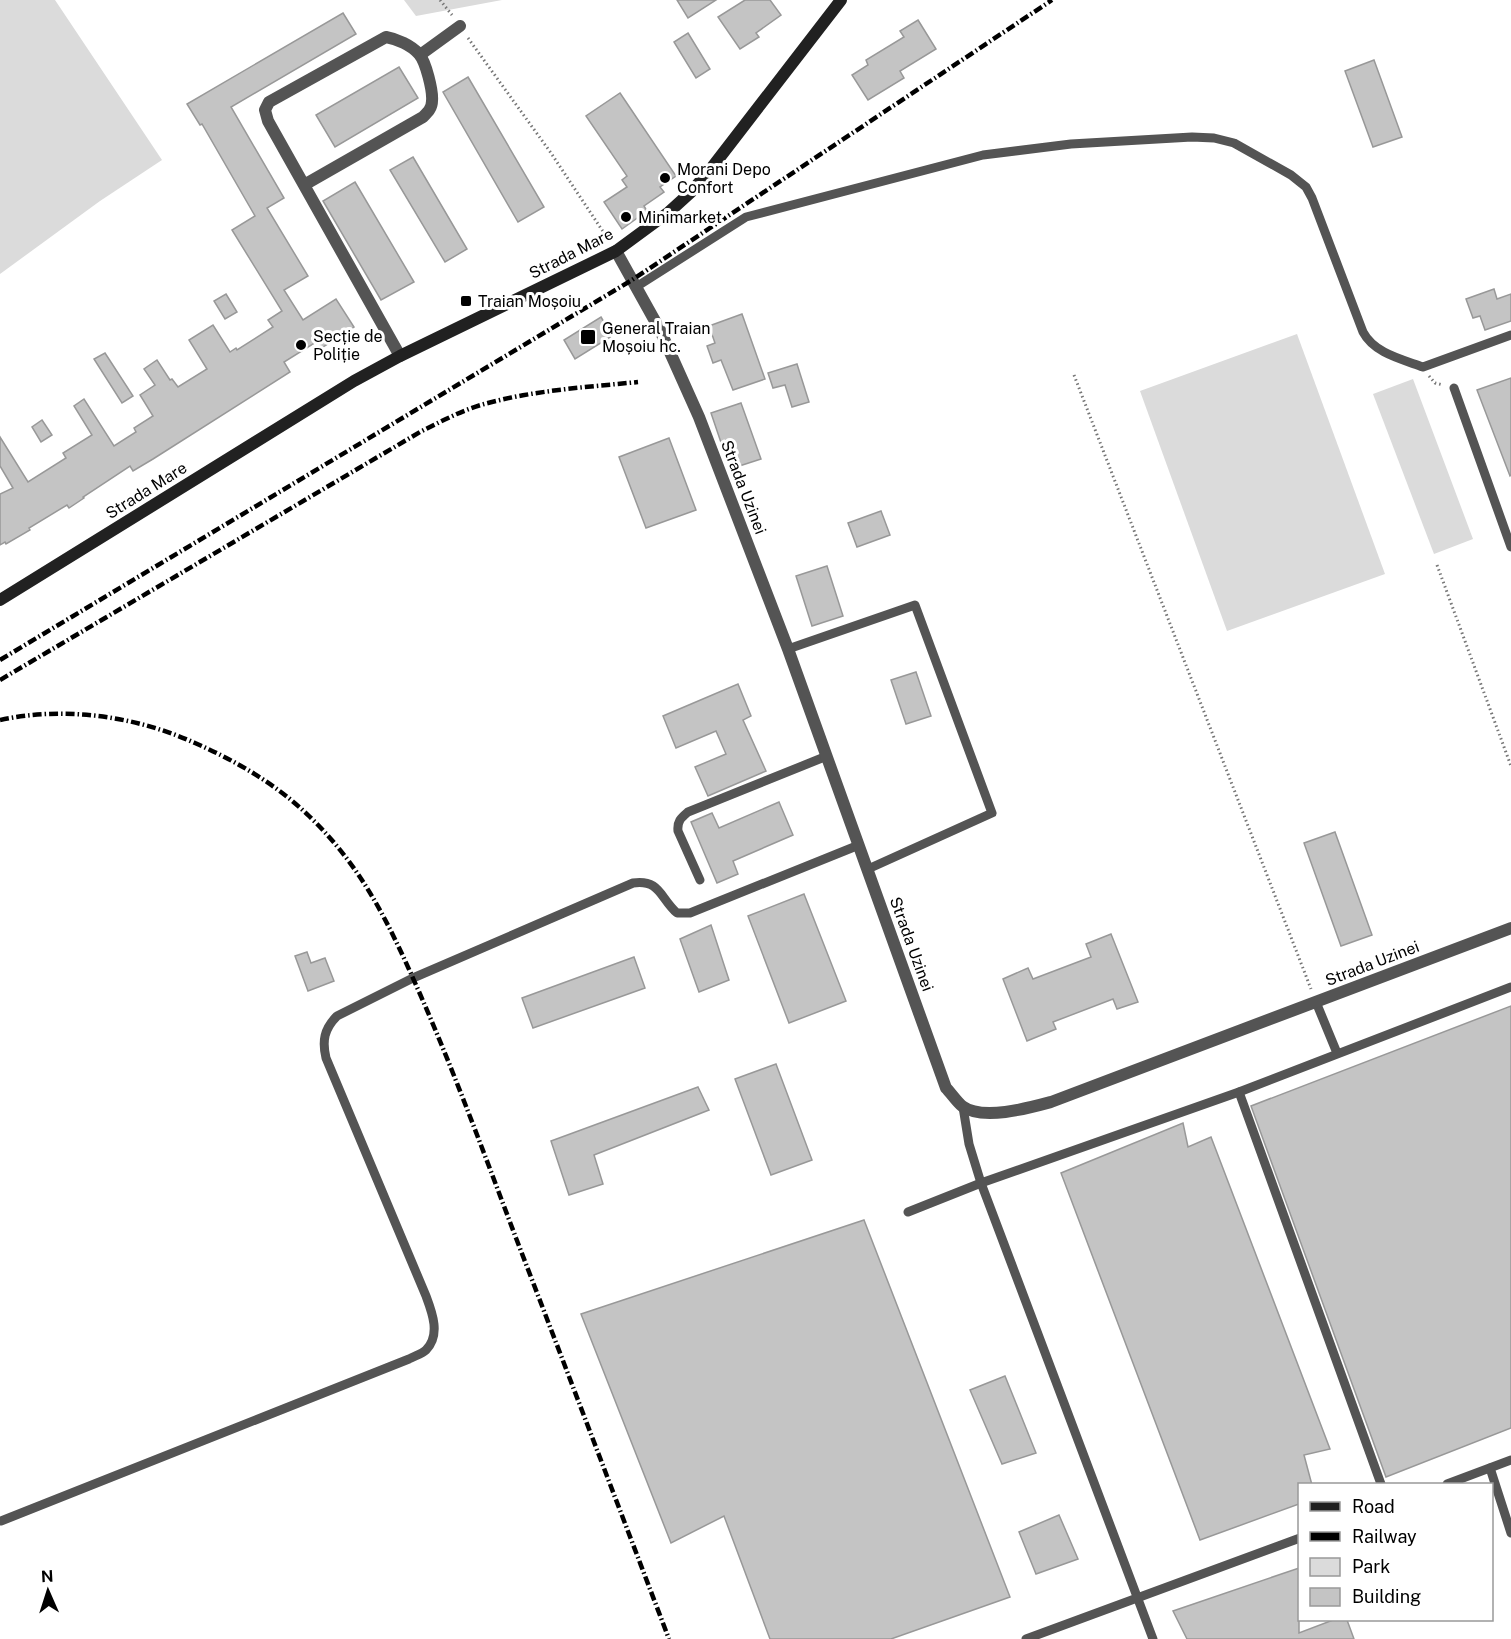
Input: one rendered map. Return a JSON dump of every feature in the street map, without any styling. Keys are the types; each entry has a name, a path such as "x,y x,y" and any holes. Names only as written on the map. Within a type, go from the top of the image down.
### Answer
{"main road":[{"name":"Strada Mare","path":"0,600 304,411 400,356 616,250 669,212 691,192 841,0"}],"street":[{"path":"420,55 460,26"},
{"path":"304,185 423,117 429,111 432,100 429,80 420,55 398,39 386,37 269,102 265,110 268,122 400,356"},
{"name":"Strada Uzinei","path":"616,250 660,330 699,417 788,649 946,1088 963,1107 989,1113 1019,1110 1051,1102 1511,927"}],"lane":[{"path":"636,287 746,217 983,155 1071,144 1192,137 1214,138 1234,143 1291,175 1306,187 1369,343 1379,350 1423,367 1511,335"},
{"path":"1454,388 1511,548"},
{"path":"788,649 915,605 993,813 868,869"},
{"path":"700,880 678,831 677,823 681,818 688,812 827,756"},
{"path":"1,1521 409,1359 426,1350 433,1340 435,1328 426,1296 326,1058 323,1046 324,1036 329,1025 337,1016 413,978 633,883 646,881 657,887 668,906 677,914 690,912 859,845"},
{"path":"908,1212 981,1183 1239,1092 1511,987"},
{"path":"1316,1002 1337,1053"},
{"path":"1239,1092 1380,1483"},
{"path":"963,1107 969,1144 981,1183 1153,1639"},
{"path":"1452,1483 1511,1460"},
{"path":"1490,1468 1511,1533"},
{"path":"1026,1639 1298,1538"}],"path":[{"path":"440,0 551,153 616,250"},
{"path":"1423,367 1435,382 1454,388"},
{"path":"1074,375 1316,1002"},
{"path":"1437,565 1511,766"}],"green space":[{"path":"0,0 55,0 162,160 100,201 0,274"},
{"path":"404,0 502,0 416,16"},
{"path":"1297,334 1385,574 1227,631 1140,391"},
{"path":"1413,379 1473,539 1434,554 1373,394"}],"building":[{"path":"677,0 716,0 688,18"},
{"path":"745,0 770,0 781,15 756,33 759,37 740,49 718,17"},
{"path":"343,13 356,34 231,107 284,198 267,208 308,276 284,290 303,320 336,299 354,327 320,349 316,342 284,362 290,372 133,471 130,466 69,508 67,505 29,528 30,530 0,545 0,494 13,488 0,466 0,437 28,482 66,458 63,453 92,435 74,406 84,399 114,446 136,432 134,428 153,416 140,395 155,385 144,369 157,360 170,380 172,379 178,387 207,369 189,340 213,325 230,352 273,327 268,320 282,311 232,230 255,216 202,124 200,125 187,104"},
{"path":"918,20 936,49 900,71 904,78 868,100 852,75 868,65 866,60 904,37 900,31"},
{"path":"688,33 710,69 696,78 674,42"},
{"path":"1374,60 1402,137 1373,147 1345,71"},
{"path":"399,67 418,98 335,147 316,115"},
{"path":"468,77 544,207 518,222 443,92"},
{"path":"620,93 676,176 660,187 664,192 644,206 647,211 622,229 604,202 627,187 622,180 627,176 586,116"},
{"path":"413,157 467,249 445,262 390,170"},
{"path":"355,182 414,282 381,300 323,201"},
{"path":"1494,289 1497,299 1511,294 1511,321 1485,330 1480,316 1473,318 1466,299"},
{"path":"226,294 237,312 225,319 214,301"},
{"path":"742,314 765,379 733,390 721,360 713,363 707,346 715,343 709,326"},
{"path":"601,317 612,336 575,359 564,340"},
{"path":"105,353 133,396 122,403 94,359"},
{"path":"797,364 809,402 792,407 785,385 773,388 768,373"},
{"path":"1511,378 1511,475 1510,476 1477,390"},
{"path":"741,403 761,459 730,469 711,413"},
{"path":"42,420 52,435 41,442 32,427"},
{"path":"669,438 696,510 646,528 619,457"},
{"path":"881,511 890,535 857,547 848,523"},
{"path":"827,566 843,616 812,626 796,576"},
{"path":"916,672 931,716 906,724 891,680"},
{"path":"738,684 751,716 743,720 766,771 708,796 695,767 726,754 716,731 676,748 663,716"},
{"path":"779,802 793,835 733,861 738,874 717,883 691,822 712,813 719,828"},
{"path":"1335,832 1372,935 1341,946 1304,843"},
{"path":"804,894 846,1001 789,1023 748,916"},
{"path":"711,925 729,980 699,992 680,939"},
{"path":"1111,934 1138,1002 1117,1009 1113,999 1053,1022 1056,1029 1027,1041 1003,979 1028,968 1033,979 1091,957 1086,944"},
{"path":"307,952 311,963 325,958 334,981 308,991 295,956"},
{"path":"634,957 645,988 533,1028 522,998"},
{"path":"1511,1006 1511,1428 1386,1477 1251,1106"},
{"path":"776,1064 812,1160 771,1175 735,1079"},
{"path":"698,1087 709,1110 594,1155 603,1184 569,1195 551,1141"},
{"path":"1183,1123 1188,1147 1211,1137 1330,1449 1304,1455 1311,1483 1298,1483 1298,1504 1200,1540 1061,1173"},
{"path":"864,1220 1010,1597 891,1639 770,1639 724,1516 671,1543 581,1314"},
{"path":"1005,1376 1036,1453 1002,1464 970,1390"},
{"path":"1059,1515 1078,1559 1036,1574 1019,1532"},
{"path":"1298,1568 1299,1633 1330,1621 1347,1621 1354,1639 1187,1639 1173,1611"}],"railway":[{"path":"0,660 632,280 1052,0"},
{"path":"0,680 420,432 453,416 479,406 525,395 638,382"},
{"path":"0,720 49,714 99,716 148,726 195,743 255,774 283,794 309,816 345,857 374,899 433,1024 470,1115 669,1639"}],"place":[{"name":"Morani Depo Confort","path":"665,178"},
{"name":"Minimarket","path":"626,217"},
{"name":"Traian Moșoiu","path":"466,301"},
{"name":"General Traian Moșoiu hc.","path":"588,337"},
{"name":"Secție de Poliție","path":"301,345"}]}
